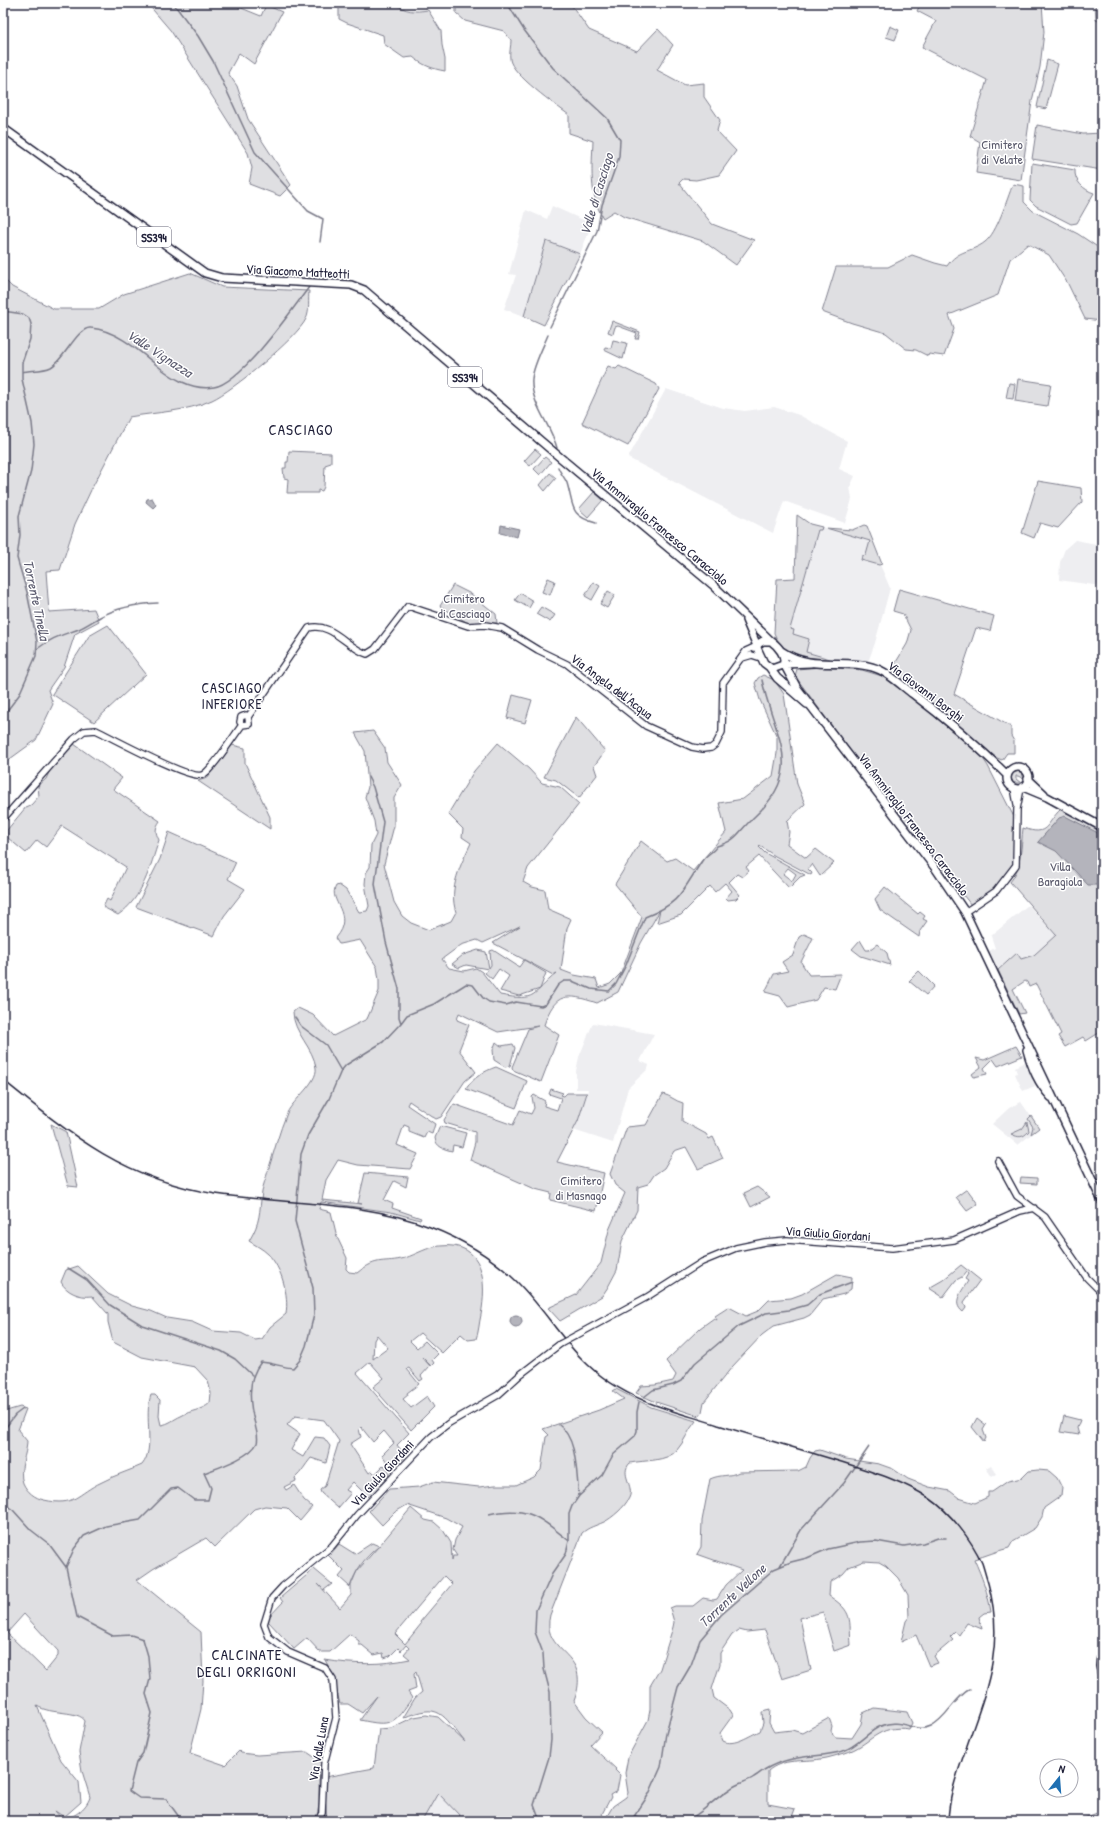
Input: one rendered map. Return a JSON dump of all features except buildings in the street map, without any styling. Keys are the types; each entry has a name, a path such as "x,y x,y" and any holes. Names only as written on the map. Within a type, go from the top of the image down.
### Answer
{"main road":[{"name":"Via Giacomo Matteotti","path":"3,128 205,273 222,278 241,280 339,284 362,288 556,454"},
{"name":"Via Ammiraglio Francesco Caracciolo","path":"556,454 713,585 745,618 781,651 787,664 788,674 814,711 936,869 965,912 1102,1201"},
{"name":"Via Ammiraglio Francesco Caracciolo","path":"745,618 753,637 754,647 761,658 777,678 814,711"},
{"path":"754,647 763,641 771,641"},
{"name":"Via Giovanni Borghi","path":"781,651 796,659 811,663"},
{"name":"Via Giovanni Borghi","path":"770,668 777,668 787,664 811,663 871,667 884,673 928,706 992,759 1007,775"},
{"name":"Via Giovanni Borghi","path":"992,759 1012,769"},
{"path":"1047,797 1028,779 1025,770 1018,768 1012,769 1007,775 1008,782 1019,788 1047,797 1102,827"},
{"path":"1019,788 1028,779"}],"street":[{"name":"Via Angela dell'Acqua","path":"3,819 74,738 84,731 96,730 172,767 196,776 204,775 211,768 242,725 240,722 241,717 243,715 248,717 309,628 325,628 359,651 367,654 375,649 408,606 468,626 485,625 502,628 538,650 567,664 646,726 692,747 703,749 711,748 720,738 722,732 723,683 742,658 754,647"},
{"path":"742,658 752,655 761,658"},
{"path":"965,912 996,891 1016,865 1019,788"},
{"path":"998,1161 1014,1191 1045,1217 1087,1278 1102,1293"},
{"name":"Via Giulio Giordani","path":"1013,1214 1026,1206 1027,1203"},
{"name":"Via Giulio Giordani","path":"275,1643 265,1629 265,1617 275,1594 332,1546 357,1515 431,1437 450,1423 498,1395 521,1374 561,1345 647,1296 702,1262 736,1248 765,1242 789,1240 892,1248 954,1240 1013,1214 1034,1208"},
{"path":"1026,1210 1031,1215"},
{"path":"1102,1636 1099,1666 1102,1678"},
{"name":"Via Valle Luna","path":"275,1643 288,1652 325,1668 332,1675 336,1718 324,1764 322,1813 318,1821"}],"shaded area":[{"path":"552,206 592,224 580,254 546,241 524,316 504,309 516,275 509,274 526,210 547,219"},
{"path":"666,389 723,408 745,411 774,407 799,415 847,441 839,469 855,476 850,487 852,499 845,523 784,501 773,533 628,458"},
{"path":"152,498 156,505 153,508 146,502 147,499"},
{"path":"501,525 519,529 517,537 500,533"},
{"path":"822,527 870,541 890,588 875,643 868,662 830,659 806,652 790,629 818,530"},
{"path":"1075,540 1102,545 1101,586 1059,580 1060,562 1065,549"},
{"path":"1065,816 1102,835 1102,885 1088,885 1056,851 1038,842 1059,818"},
{"path":"1028,905 1056,935 1034,955 1021,959 1017,953 998,969 989,951 995,948 991,936"},
{"path":"593,1023 654,1034 640,1061 649,1065 648,1069 628,1088 613,1143 573,1130 588,1089 576,1089 576,1071 579,1057"},
{"path":"1025,1062 1035,1086 1023,1091 1015,1074 1017,1073 1015,1067"},
{"path":"1021,1102 1039,1128 1018,1145 992,1124 1009,1108"},
{"path":"514,1315 518,1315 522,1321 518,1327 514,1327 510,1323 510,1319"},
{"path":"991,1465 997,1474 992,1477 986,1468"},
{"path":"438,1793 461,1817 462,1821 422,1821"}],"green space":[{"path":"147,3 235,3 234,5 261,16 266,5 282,12 254,64 239,53 228,73 237,86 248,119 291,185 280,196 249,184 252,168 248,153 171,31"},
{"path":"333,3 394,3 410,11 428,10 441,31 445,71 428,66 413,57 404,58 384,44 383,35 339,19 339,7"},
{"path":"456,3 570,3 589,30 637,51 658,29 673,45 657,70 685,85 704,83 704,97 720,120 717,131 736,151 719,175 696,180 683,179 679,183 712,224 754,240 736,265 703,241 624,217 614,211 603,218 595,200 593,190 593,141 569,133 569,115 535,89 518,73 512,65 510,59 511,40 504,31 465,21 456,13"},
{"name":"Cimitero di Velate","path":"921,3 1042,3 1044,32 1040,67 1032,101 1021,180 976,173 980,142 970,136 987,80 922,47 936,21 917,11"},
{"path":"1095,3 1102,3 1102,21 1096,20"},
{"path":"890,26 899,30 895,40 886,37"},
{"path":"1047,60 1058,64 1046,109 1037,107"},
{"path":"1037,125 1083,134 1102,133 1102,170 1032,159"},
{"path":"1032,163 1075,170 1076,178 1080,184 1087,190 1094,193 1077,223 1071,224 1036,206 1030,200"},
{"path":"1013,184 1024,186 1024,202 1033,211 1078,234 1102,250 1102,287 1097,288 1102,321 1085,319 1068,284 1049,255 1028,244 1010,259 998,295 949,315 954,329 944,356 929,354 928,356 916,350 906,349 886,333 822,312 836,267 888,267 912,255 947,266 960,254 985,242 994,231"},
{"path":"546,241 580,254 544,325 524,316"},
{"path":"190,273 222,287 309,291 306,319 300,328 278,351 234,386 212,400 192,407 129,417 75,524 60,570 46,571 49,612 94,609 99,621 75,634 64,667 48,690 53,704 36,740 3,764 3,278 12,287 54,309 99,309 124,294"},
{"path":"612,321 640,332 638,339 635,339 637,333 618,326 615,327 613,334 608,332"},
{"path":"613,340 627,343 623,359 604,350 605,347 611,348"},
{"path":"608,366 616,369 619,366 656,384 659,389 628,446 582,423"},
{"path":"1018,379 1051,384 1047,406 1015,401"},
{"path":"1009,383 1015,384 1013,399 1006,398"},
{"path":"535,449 541,454 530,466 524,461"},
{"path":"289,451 331,453 331,463 325,465 324,487 322,491 318,490 318,493 287,493 288,479 284,478 283,468 286,468"},
{"path":"545,457 551,462 540,475 534,469"},
{"path":"550,473 556,478 545,491 540,485"},
{"path":"1038,481 1081,488 1082,502 1058,528 1040,523 1034,538 1022,533"},
{"path":"594,492 603,500 588,517 579,509"},
{"path":"797,515 810,524 822,527 821,530 818,530 790,629 794,630 793,634 809,639 806,652 830,659 830,661 826,659 803,657 789,652 778,641 774,633 777,579 795,578"},
{"path":"864,525 867,526 882,564 879,565 861,560 862,556 866,555 870,541 826,528 852,530"},
{"path":"548,578 555,581 550,595 542,592"},
{"path":"593,582 600,586 592,600 585,596"},
{"name":"Cimitero di Casciago","path":"453,585 471,594 496,614 497,623 468,623 440,606"},
{"path":"899,589 994,616 990,631 976,628 954,694 1011,727 1011,736 1014,741 1014,753 1007,753 1002,760 997,758 890,672 907,644 911,630 903,614 893,611"},
{"path":"608,591 615,595 607,608 600,604"},
{"path":"520,593 533,601 529,608 515,600"},
{"path":"541,607 555,615 550,622 536,614"},
{"path":"108,625 146,674 94,722 52,694 89,636"},
{"path":"821,667 862,670 882,676 926,709 982,757 1015,819 1014,862 1010,870 995,889 971,905 869,776 795,676 797,669"},
{"path":"763,675 774,680 784,694 797,784 805,804 787,821 789,832 787,844 806,858 816,849 834,863 820,876 812,864 808,869 812,873 811,875 775,856 760,846 759,847 765,853 805,875 800,877 789,888 759,856 746,867 749,871 742,877 737,874 729,882 740,895 736,899 728,900 726,898 732,891 725,883 715,892 710,886 681,915 657,923 660,910 641,943 618,992 597,1003 570,997 563,998 553,1006 544,1025 559,1035 541,1082 513,1070 512,1067 528,1029 538,1026 498,1032 459,1013 457,1020 469,1025 459,1050 476,1072 465,1081 441,1117 436,1119 409,1101 407,1105 435,1124 432,1134 427,1132 424,1138 409,1132 409,1127 404,1125 397,1145 418,1154 410,1169 358,1165 338,1160 326,1180 322,1200 362,1204 358,1203 365,1173 408,1177 406,1187 394,1181 384,1200 393,1204 392,1208 421,1218 420,1220 391,1212 321,1202 319,1209 331,1212 337,1237 347,1258 346,1269 349,1272 357,1273 370,1264 376,1262 398,1260 426,1249 440,1246 455,1246 466,1250 474,1257 480,1267 483,1278 483,1303 476,1339 468,1340 461,1334 442,1353 420,1333 410,1341 417,1348 425,1341 438,1354 432,1360 434,1363 431,1366 422,1357 430,1366 421,1376 423,1379 420,1381 409,1368 407,1369 419,1384 407,1393 408,1395 403,1399 411,1408 427,1396 434,1407 411,1430 373,1387 384,1378 370,1362 357,1373 409,1433 397,1445 406,1456 393,1470 382,1455 394,1443 384,1431 373,1442 361,1427 359,1429 361,1437 350,1444 369,1473 372,1471 375,1474 384,1465 389,1471 389,1475 370,1497 368,1497 353,1482 346,1490 351,1493 338,1508 321,1493 320,1490 325,1486 339,1441 324,1420 295,1416 287,1425 300,1434 291,1450 303,1457 315,1437 324,1438 330,1446 326,1463 311,1458 295,1478 296,1481 284,1487 286,1490 294,1485 304,1500 312,1507 300,1521 287,1508 265,1506 254,1509 215,1547 206,1538 137,1580 201,1632 203,1681 201,1709 190,1753 225,1765 239,1751 241,1753 257,1755 307,1752 323,1763 319,1781 319,1805 316,1821 3,1821 3,1412 20,1407 26,1409 18,1430 27,1441 22,1467 22,1478 23,1483 29,1492 37,1498 55,1502 63,1502 70,1501 107,1480 142,1465 148,1450 148,1413 151,1395 155,1395 160,1400 159,1416 161,1425 203,1408 210,1403 211,1393 208,1381 195,1367 142,1357 113,1342 108,1322 108,1314 92,1296 74,1294 63,1286 61,1282 66,1270 78,1266 108,1294 132,1306 151,1311 167,1318 192,1322 212,1331 241,1333 255,1340 262,1339 270,1327 286,1314 287,1307 285,1290 281,1274 273,1260 266,1252 249,1241 258,1222 263,1187 284,1120 290,1108 309,1085 316,1073 312,1054 296,1027 293,1012 298,1008 313,1015 333,1036 367,1019 379,991 377,967 360,940 339,944 335,938 341,929 343,922 334,892 336,886 339,885 346,890 359,912 367,911 369,906 365,884 366,873 370,867 371,845 376,835 374,821 365,797 368,787 365,751 355,733 373,731 385,748 387,762 402,785 394,798 394,826 384,864 394,902 402,916 411,923 429,930 451,921 456,912 454,903 455,886 460,868 471,843 462,837 463,829 448,814 474,771 498,743 529,769 542,783 560,787 579,804 528,868 523,882 532,887 545,890 548,909 571,919 567,928 561,970 574,975 596,979 599,988 610,984 621,973 642,917 615,884 641,841 667,861 675,858 693,871 726,832 719,803 743,799 773,776 777,753 777,737 760,700 755,683 758,678","holes":["788,868 796,874 792,881 783,874","520,926 493,943 553,975 557,973 538,991 528,997 512,997 500,995 482,972 476,968 464,971 449,968 442,959 461,945 477,940 483,943","377,1335 388,1348 373,1359 374,1340","24,1614 58,1651 58,1656 46,1671 7,1633","37,1706 50,1711 77,1715 85,1721 79,1752 82,1771 90,1797 86,1805 74,1815 61,1818 55,1811 64,1817 81,1802 79,1782 61,1760"]},
{"path":"513,695 532,700 525,723 507,718"},
{"path":"576,717 605,751 594,766 597,775 579,798 556,780 544,777"},
{"path":"74,744 122,778 113,789 160,821 156,830 159,840 149,871 134,900 118,915 103,907 107,899 110,901 126,867 62,826 46,847 37,840 26,853 8,838 7,830 26,807 31,805 39,796 38,786 46,779 51,768 71,745"},
{"path":"232,745 245,748 245,763 270,817 270,829 198,781 207,778"},
{"path":"1018,771 1022,773 1024,779 1016,776 1016,779 1021,783 1013,783 1011,778 1013,773"},
{"name":"Villa Baragiola","path":"1061,809 1102,831 1102,1031 1086,1041 1083,1037 1065,1047 1058,1036 1061,1034 1036,984 1029,987 1025,981 1013,989 1025,1013 1019,1014 998,970 1017,953 1021,959 1034,955 1056,935 1010,882 1014,877 1019,863 1023,828 1038,831 1046,828"},
{"path":"169,832 236,862 228,879 245,889 224,916 214,936 136,907 160,859"},
{"path":"885,887 918,914 920,912 925,916 923,919 927,921 920,931 919,937 880,910 875,899"},
{"path":"804,934 813,938 801,962 809,975 841,974 835,989 824,987 816,1000 788,1007 780,996 765,992 774,974 788,971 782,962 793,955 799,937"},
{"path":"860,940 866,950 869,950 877,944 887,953 890,965 861,956 852,949"},
{"path":"478,950 486,952 489,968 491,965 490,951 493,950 519,967 524,960 546,973 540,989 519,996 500,991 509,976 499,969 492,979 485,973 488,969 466,965 459,968 452,964 463,955"},
{"path":"919,971 934,986 926,995 909,981"},
{"path":"496,1042 501,1046 513,1044 515,1048 510,1066 505,1067 494,1060 493,1050"},
{"path":"1016,1046 1022,1056 998,1066 993,1059 984,1068 987,1074 974,1077 972,1074 981,1067 976,1058 984,1060"},
{"path":"496,1067 527,1081 516,1108 466,1089 479,1075"},
{"name":"Cimitero di Masnago","path":"551,1089 563,1093 561,1095 564,1096 567,1093 587,1093 578,1121 557,1162 604,1173 596,1211 550,1200 551,1193 535,1189 470,1160 475,1142 475,1132 445,1123 444,1120 454,1104 513,1125 520,1110 531,1114 534,1108 532,1097 534,1095 545,1101 544,1106 557,1110 561,1098 549,1094"},
{"path":"663,1094 683,1103 682,1121 706,1134 709,1139 713,1137 723,1158 698,1169 686,1147 674,1151 664,1168 654,1175 648,1184 638,1187 637,1210 622,1241 617,1270 608,1287 602,1296 560,1321 548,1308 576,1295 601,1263 609,1230 625,1193 615,1185 610,1174 627,1127 646,1125"},
{"path":"1031,1116 1039,1128 1031,1134 1033,1127 1028,1119"},
{"path":"1027,1122 1029,1131 1025,1135 1019,1137 1011,1134 1022,1129"},
{"path":"51,1124 66,1132 78,1187 68,1186"},
{"path":"440,1126 466,1133 462,1147 453,1145 452,1151 439,1146 435,1138"},
{"path":"1021,1177 1037,1178 1037,1184 1020,1183"},
{"path":"757,1187 770,1197 751,1207 744,1193"},
{"path":"967,1189 978,1204 967,1211 956,1197"},
{"path":"961,1265 980,1280 964,1302 966,1308 963,1312 958,1305 958,1301 968,1281 965,1279 968,1274 966,1272 962,1277 956,1280 943,1297 929,1288 943,1280"},
{"path":"837,1274 852,1277 851,1289 844,1294 823,1299 810,1315 774,1326 762,1335 732,1367 704,1402 702,1412 699,1416 656,1402 636,1393 641,1386 673,1381 676,1375 666,1361 700,1328 714,1318 717,1320 715,1316 729,1307 746,1316 758,1311 769,1300 791,1298 802,1294"},
{"path":"616,1389 651,1407 696,1421 680,1447 673,1454 662,1459 630,1463 626,1471 630,1489 629,1498 611,1518 582,1533 550,1615 549,1626 551,1635 576,1668 578,1676 578,1689 574,1701 586,1717 602,1732 590,1745 616,1769 615,1770 620,1775 617,1791 610,1795 611,1797 602,1814 604,1817 601,1821 462,1821 461,1817 438,1793 422,1821 327,1821 324,1783 325,1777 374,1768 379,1729 391,1728 414,1717 426,1715 438,1717 465,1742 445,1718 433,1711 415,1713 403,1718 415,1698 422,1692 416,1672 414,1674 416,1689 408,1692 412,1698 401,1713 391,1721 379,1723 360,1720 377,1696 362,1713 348,1704 340,1704 332,1673 325,1660 368,1664 410,1659 404,1654 409,1648 406,1645 401,1651 398,1648 390,1656 384,1658 383,1653 374,1655 362,1645 359,1645 359,1641 350,1634 330,1652 320,1652 307,1638 294,1649 268,1621 268,1618 283,1602 280,1598 314,1569 332,1584 324,1590 318,1584 340,1608 351,1595 351,1585 357,1571 350,1587 339,1577 344,1571 329,1556 339,1544 355,1554 372,1543 379,1546 411,1508 425,1520 434,1522 443,1530 451,1543 452,1560 453,1556 457,1556 453,1550 455,1540 462,1527 446,1518 407,1505 395,1512 382,1525 369,1511 389,1489 419,1487 433,1482 479,1487 516,1485 534,1477 541,1470 546,1437 549,1435 543,1429 599,1410 624,1399 613,1391","holes":["378,1547 357,1571 365,1560","444,1576 452,1584 420,1622 421,1624 405,1644 395,1634"]},
{"path":"1064,1416 1080,1420 1077,1428 1079,1435 1060,1432"},
{"path":"977,1418 986,1425 983,1430 986,1438 984,1442 972,1427"},
{"path":"820,1450 846,1459 879,1464 893,1469 908,1479 929,1487 950,1491 959,1498 975,1503 988,1497 988,1492 992,1492 1008,1481 1022,1478 1029,1471 1038,1470 1049,1471 1057,1478 1062,1488 1061,1496 1044,1508 1042,1517 1035,1528 1013,1541 1009,1548 974,1559 980,1572 991,1612 984,1613 979,1617 982,1629 967,1623 959,1635 955,1632 950,1637 953,1640 934,1656 938,1663 929,1666 916,1635 901,1642 906,1621 909,1617 908,1595 898,1578 886,1566 879,1562 864,1561 849,1567 843,1574 830,1582 829,1596 843,1607 849,1617 851,1645 834,1651 823,1612 800,1618 811,1670 782,1679 765,1630 747,1632 739,1630 732,1635 720,1653 720,1664 712,1689 714,1698 730,1710 733,1715 720,1733 723,1741 732,1743 737,1742 760,1731 763,1723 762,1712 770,1710 769,1723 774,1732 792,1730 802,1733 829,1718 832,1726 831,1731 835,1737 852,1738 861,1724 863,1713 874,1708 907,1712 912,1723 909,1729 898,1728 882,1732 845,1753 824,1759 787,1762 768,1771 768,1804 795,1809 792,1817 788,1821 604,1821 613,1806 626,1797 628,1793 625,1773 628,1757 648,1720 650,1710 650,1686 660,1669 674,1622 670,1608 675,1606 693,1606 703,1598 713,1600 717,1599 726,1585 742,1570 697,1554 701,1547 702,1521 710,1479 739,1472 798,1471 806,1467 815,1451"},
{"path":"1102,1811 1102,1821 1078,1821 1079,1820"}],"waterway":[{"path":"173,3 198,36 213,61 255,152 308,211 323,219 320,242"},
{"name":"Valle di Casciago","path":"507,3 524,30 553,68 607,118 620,140 619,157 602,205 597,231 550,327"},
{"name":"Valle Vignazza","path":"22,372 51,367 61,358 81,332 91,328 109,332 117,336 174,378 182,382 197,387 214,387 225,382 238,373 251,360 279,328 309,287"},
{"name":"Torrente Tinella","path":"3,311 23,314 29,318 31,324 30,339 22,363 22,379 32,423 34,444 31,471 19,516 20,535 17,558 27,592 37,642 36,656 19,695 3,716"},
{"name":"Valle di Casciago","path":"548,335 534,368 532,388 537,405 557,448"},
{"name":"Valle di Casciago","path":"558,467 567,483 574,509 581,517 596,523"},
{"path":"37,649 52,639 82,628 100,617 121,608 158,603"},
{"name":"Valle di Casciago","path":"66,1567 74,1549 84,1536 106,1526 140,1520 171,1489 178,1488 194,1500 208,1500 211,1488 204,1473 241,1457 254,1448 257,1443 258,1436 251,1408 250,1392 256,1369 261,1362 293,1368 300,1360 306,1346 314,1315 313,1288 295,1221 301,1154 308,1135 329,1099 341,1071 346,1065 383,1042 407,1015 434,1004 466,984 473,985 483,998 489,1002 506,1005 516,1002 541,1006 546,1004 558,985 564,981 572,981 591,989 609,991 616,984 626,965 645,917 657,912 674,901 685,888 705,857 717,846 724,844 737,836 769,801 779,784 783,768 782,752 779,736 767,701 762,680"},
{"path":"368,777 373,787 383,822 375,884 386,942 399,989 399,1017 401,1023"},
{"path":"295,1017 301,1026 326,1045 341,1071"},
{"path":"68,1268 87,1280 110,1305 142,1325 221,1351 235,1359 252,1375"},
{"path":"644,1397 653,1390 673,1385 681,1381 695,1363 739,1326 766,1313 789,1310 807,1305 820,1294 852,1282"},
{"path":"540,1821 534,1805 549,1757 551,1740 550,1692 544,1669 543,1653 535,1632 536,1610 552,1574 566,1554 569,1541 569,1514 572,1506 579,1496 602,1475 613,1455 635,1436 637,1431 637,1412 639,1402"},
{"path":"3,1431 15,1415 23,1409"},
{"path":"559,1425 570,1439 573,1448 579,1496"},
{"path":"780,1566 801,1530 844,1483 869,1447"},
{"path":"3,1503 13,1510 31,1530 49,1544 66,1567 77,1617 113,1636 131,1635 143,1639 148,1656 150,1679 146,1694 152,1713 143,1753 136,1763 129,1791 139,1798 166,1799 182,1821"},
{"path":"489,1514 513,1511 523,1512 540,1519 568,1540"},
{"name":"Torrente Vellone","path":"631,1821 649,1794 661,1767 666,1733 678,1687 691,1665 700,1640 721,1615 774,1569 828,1549 860,1542 876,1541 904,1546 923,1543 938,1538 946,1538"},
{"path":"686,1821 698,1814 733,1787 784,1761 843,1751 853,1746 881,1726 889,1724 895,1723 919,1728 931,1726 942,1718 959,1697 970,1689"},
{"path":"635,1816 648,1821"}],"railway":[{"path":"3,1080 77,1137 101,1153 127,1167 154,1178 184,1187 216,1194 324,1204 378,1212 404,1218 442,1232 464,1243 495,1262 522,1287 588,1365 611,1383 627,1393 672,1411 832,1459 882,1476 918,1491 937,1504 960,1527 982,1563 993,1608 995,1630 994,1652 990,1673 978,1715 959,1767 951,1797 948,1821"}],"district":[{"name":"CASCIAGO","path":"301,429"},
{"name":"CASCIAGO INFERIORE","path":"232,696"},
{"name":"CALCINATE DEGLI ORRIGONI","path":"247,1662"}]}
